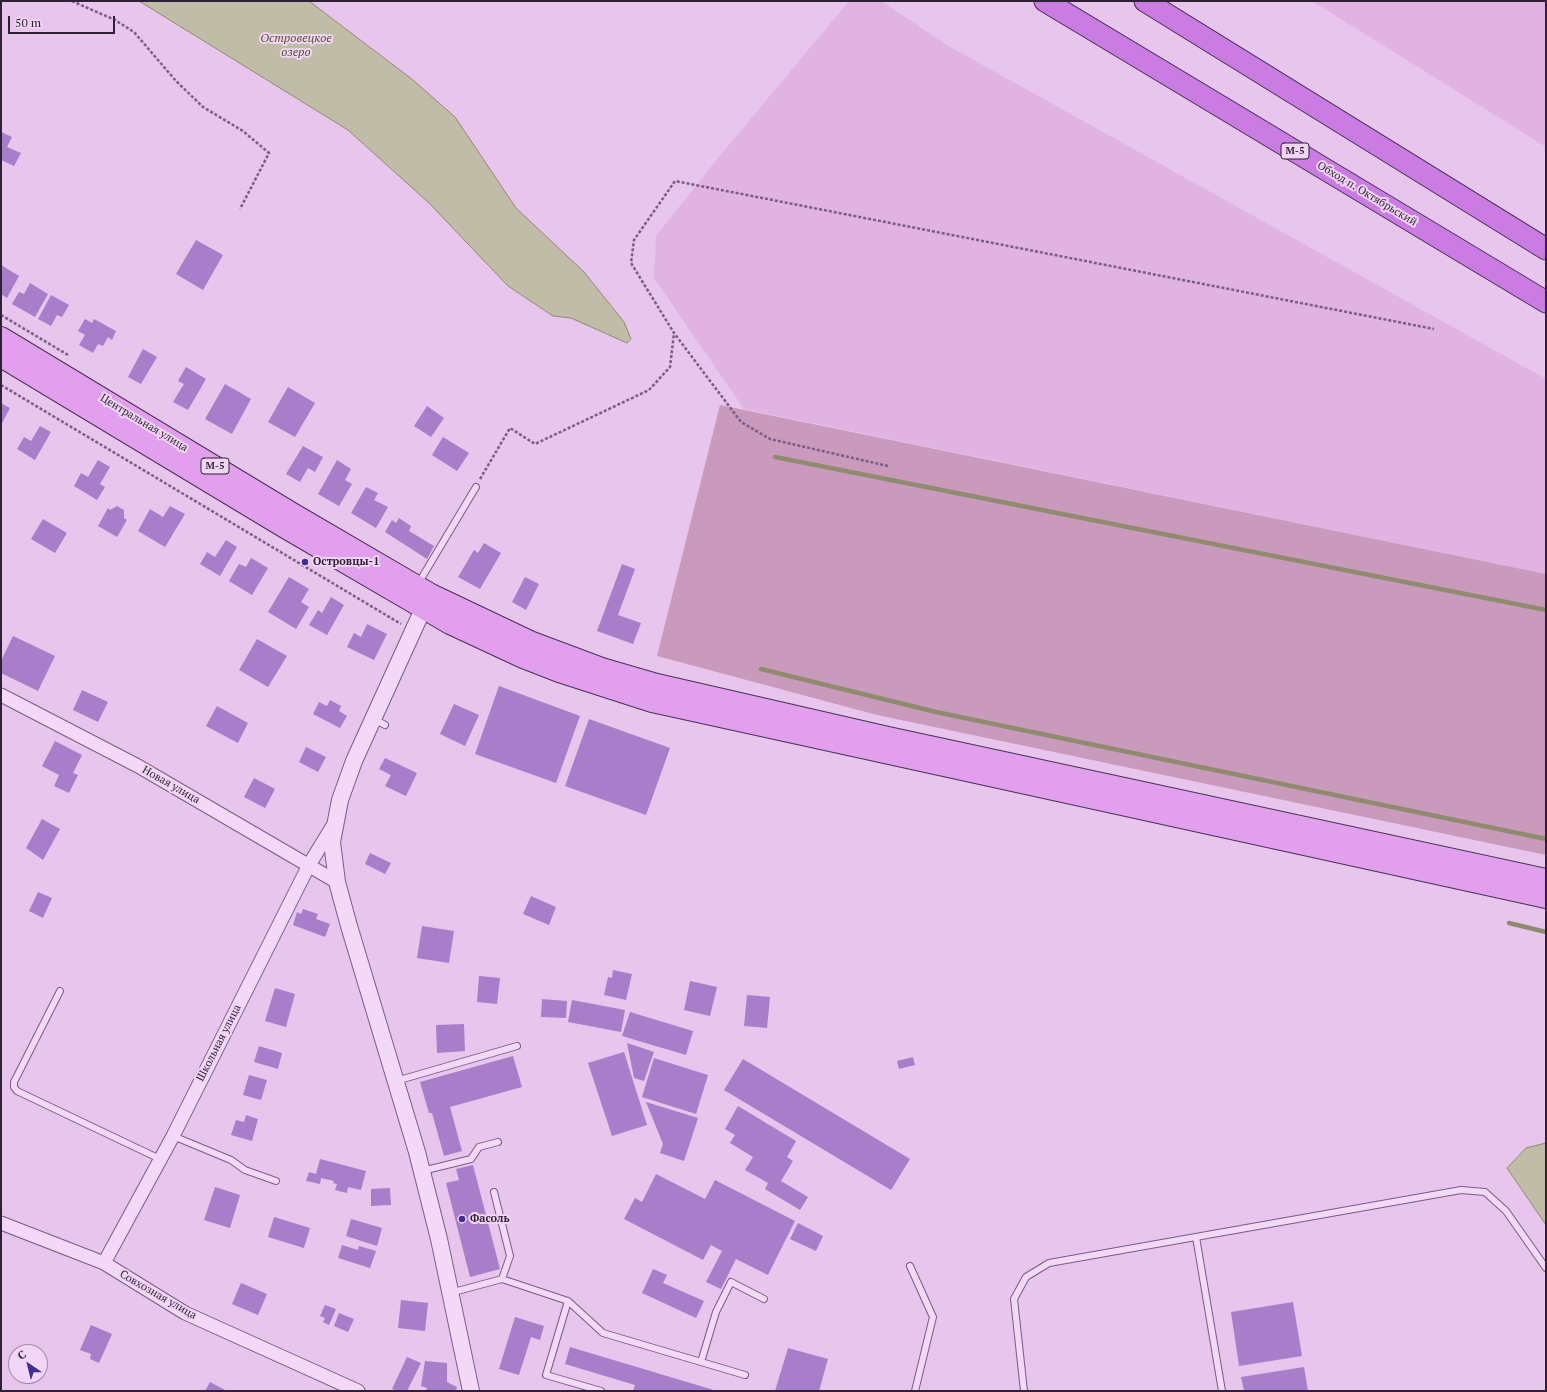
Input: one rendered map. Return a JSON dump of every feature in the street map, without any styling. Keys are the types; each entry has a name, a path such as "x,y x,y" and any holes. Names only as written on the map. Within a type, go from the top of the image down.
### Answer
{"highway":[{"name":"Обход п. Октябрьский","path":"1044,1 1546,302"},
{"path":"1145,1 1546,249"}],"main road":[{"name":"Центральная улица","path":"1,337 294,514 424,596"},
{"name":"Центральная улица","path":"1,357 285,528 424,596"},
{"path":"424,596 530,641 602,668 657,684 888,736 1546,879"},
{"path":"424,596 450,624 523,658 559,672 652,702 1546,898"}],"street":[{"path":"424,596 413,631 379,722 354,761 340,800 332,842 337,882 422,1171 471,1391"},
{"name":"Новая улица","path":"1,695 138,766 337,882"},
{"name":"Школьная улица","path":"104,1263 173,1136 309,865 335,822"},
{"name":"Совхозная улица","path":"1,1223 104,1263 185,1312 358,1391"}],"lane":[{"path":"424,596 476,487"},
{"path":"60,991 14,1082 14,1087 17,1091 160,1159"},
{"path":"396,1081 518,1046"},
{"path":"173,1136 231,1160 245,1170 276,1181"},
{"path":"422,1171 471,1159 479,1146 498,1142"},
{"path":"1024,1391 1014,1299 1026,1277 1049,1263 1461,1190 1485,1192 1506,1211 1546,1268"},
{"path":"494,1192 510,1256 502,1279"},
{"path":"1196,1237 1222,1391"},
{"path":"910,1266 933,1318 915,1391"},
{"path":"450,1293 502,1279 568,1301 603,1333 745,1375"},
{"path":"701,1362 716,1312 731,1282 764,1299"},
{"path":"568,1301 546,1375 601,1391"}],"path":[{"path":"72,1 115,20 134,32 176,81 203,107 243,131 269,153 240,210"},
{"path":"888,466 770,439 741,422 674,334 631,263 634,240 675,181 1434,329"},
{"path":"1,315 68,355"},
{"path":"476,487 510,428 535,444 649,390 670,367 674,334"},
{"path":"1,385 413,631"}],"shaded area":[{"path":"849,1 881,1 945,44 1546,379 1546,574 744,409 654,278 656,236 718,158"},
{"path":"1312,1 1546,1 1546,147"},
{"path":"720,405 1546,574 1546,855 877,715 657,656"}],"water":[{"name":"Островецкое озеро","path":"139,1 309,1 413,80 455,117 516,208 584,272 624,322 631,339 627,343 571,318 553,316 508,286 429,203 348,130"},
{"path":"1546,1143 1546,1225 1507,1168 1526,1148"}],"building":[{"path":"1,132 12,137 7,147 21,153 14,166 1,160"},
{"path":"196,240 223,255 203,290 176,274"},
{"path":"1,265 19,276 7,298 1,294"},
{"path":"30,283 48,294 35,317 12,304 19,292 24,294"},
{"path":"51,295 69,305 62,317 57,315 51,326 38,319"},
{"path":"85,319 92,323 94,319 116,331 112,340 108,337 103,346 98,344 93,353 79,345 85,335 78,331"},
{"path":"143,349 157,357 141,384 128,377"},
{"path":"186,367 206,379 188,410 173,402 184,384 178,381"},
{"path":"225,384 251,399 232,434 205,419"},
{"path":"288,387 315,403 295,437 268,422"},
{"path":"1,403 10,408 1,425"},
{"path":"427,406 444,418 431,437 414,426"},
{"path":"40,426 51,432 35,460 17,449 24,437 31,441"},
{"path":"443,437 469,453 457,471 432,455"},
{"path":"303,446 323,457 315,472 308,468 300,482 286,474"},
{"path":"98,460 110,467 100,484 105,487 97,500 74,486 81,473 88,477"},
{"path":"337,460 351,469 345,480 352,484 339,506 318,494"},
{"path":"366,487 378,493 374,500 388,507 376,528 351,513"},
{"path":"117,506 124,510 124,518 127,520 117,537 98,526 108,508 110,510"},
{"path":"170,506 185,514 165,547 138,531 150,509 163,517"},
{"path":"399,518 411,526 409,531 434,546 427,559 385,532 392,520 396,523"},
{"path":"43,519 67,533 55,553 31,539"},
{"path":"226,540 237,547 220,576 200,564 207,552 215,557"},
{"path":"484,543 501,553 480,589 458,577 474,550 478,553"},
{"path":"251,558 268,568 252,595 229,581 239,564 246,567"},
{"path":"622,564 635,569 618,615 641,623 633,644 597,631"},
{"path":"289,577 309,589 301,602 309,607 296,629 268,612"},
{"path":"525,577 539,584 526,610 512,602"},
{"path":"331,597 344,605 327,635 309,625 318,610 322,613"},
{"path":"367,624 387,634 374,660 347,647 354,633 361,637"},
{"path":"13,636 55,656 38,691 1,673 1,661"},
{"path":"257,639 287,656 268,687 239,670"},
{"path":"499,686 580,716 556,783 475,754"},
{"path":"82,690 108,702 98,722 73,710"},
{"path":"330,700 341,706 339,711 347,716 340,728 313,714 319,702 327,706"},
{"path":"454,704 479,715 465,746 440,734"},
{"path":"217,706 248,723 238,743 206,726"},
{"path":"589,719 670,748 646,815 565,786"},
{"path":"55,741 82,755 73,773 78,775 69,793 54,786 59,775 42,766"},
{"path":"306,747 326,757 318,772 299,762"},
{"path":"385,758 417,773 406,796 385,786 391,775 379,769"},
{"path":"254,778 275,789 265,808 244,797"},
{"path":"42,819 60,829 43,860 26,848"},
{"path":"370,853 391,863 385,874 365,864"},
{"path":"38,892 52,898 43,918 29,911"},
{"path":"531,896 556,907 549,925 523,914"},
{"path":"303,909 318,914 316,919 330,924 325,937 293,925 297,912 301,914"},
{"path":"422,926 454,931 449,963 417,958"},
{"path":"613,970 632,974 626,1000 604,995 608,977 612,978"},
{"path":"479,976 500,978 497,1004 477,1002"},
{"path":"690,981 717,987 710,1016 684,1010"},
{"path":"275,988 295,994 286,1027 265,1021"},
{"path":"747,995 770,997 767,1028 744,1026"},
{"path":"542,999 567,1001 566,1018 541,1017"},
{"path":"572,1000 625,1010 621,1032 568,1022"},
{"path":"630,1012 693,1031 686,1055 622,1036"},
{"path":"464,1024 465,1051 437,1053 436,1025"},
{"path":"627,1043 654,1052 644,1081 634,1078"},
{"path":"259,1046 282,1053 278,1069 254,1062"},
{"path":"624,1052 647,1125 612,1136 588,1063"},
{"path":"513,1056 522,1087 450,1107 462,1151 444,1156 432,1113 429,1113 420,1082"},
{"path":"913,1057 915,1065 899,1069 897,1061"},
{"path":"654,1058 708,1075 696,1114 642,1097"},
{"path":"743,1059 910,1159 891,1190 724,1090"},
{"path":"249,1075 267,1080 261,1100 243,1095"},
{"path":"646,1102 698,1118 684,1161 660,1153 663,1144"},
{"path":"738,1106 796,1141 787,1157 793,1161 781,1181 808,1197 800,1210 765,1189 768,1183 745,1170 753,1157 730,1143 735,1135 725,1129"},
{"path":"246,1115 258,1119 252,1141 231,1135 236,1120 244,1122"},
{"path":"320,1159 366,1171 361,1190 348,1187 347,1193 335,1190 337,1184 333,1183 334,1181 321,1178 320,1184 306,1181 309,1172 316,1174"},
{"path":"473,1165 500,1269 470,1277 446,1183 459,1180 456,1169"},
{"path":"656,1174 705,1199 715,1180 795,1221 768,1275 736,1259 721,1289 706,1282 722,1251 711,1245 703,1260 624,1219 635,1198 642,1202"},
{"path":"215,1187 240,1195 230,1228 204,1220"},
{"path":"390,1188 391,1205 371,1206 371,1189"},
{"path":"274,1217 310,1228 304,1248 268,1237"},
{"path":"351,1219 382,1228 377,1246 346,1236"},
{"path":"798,1223 823,1236 816,1251 790,1239"},
{"path":"342,1245 358,1250 359,1246 376,1251 370,1268 338,1258"},
{"path":"653,1269 667,1275 663,1283 704,1301 696,1318 642,1293"},
{"path":"241,1283 267,1294 258,1315 232,1304"},
{"path":"401,1300 428,1303 425,1331 398,1328"},
{"path":"1293,1302 1302,1356 1239,1366 1231,1312"},
{"path":"325,1305 336,1309 329,1325 323,1322 325,1318 320,1316"},
{"path":"339,1313 354,1319 348,1332 334,1326"},
{"path":"515,1317 544,1326 540,1340 531,1337 519,1375 499,1369"},
{"path":"91,1325 112,1334 99,1363 90,1359 91,1354 80,1350"},
{"path":"570,1347 717,1391 633,1391 635,1385 565,1364"},
{"path":"788,1348 828,1359 819,1391 775,1391"},
{"path":"407,1357 421,1363 407,1391 397,1391 392,1389"},
{"path":"425,1361 447,1363 447,1382 457,1387 456,1391 426,1391 427,1388 421,1386"},
{"path":"1304,1367 1308,1391 1244,1391 1241,1377"},
{"path":"210,1382 227,1391 205,1391"}],"waterway":[{"path":"775,457 1546,610"},
{"path":"761,669 936,712 1546,839"},
{"path":"1509,923 1546,932"}],"place":[{"name":"Островцы-1","path":"305,562"},
{"name":"Фасоль","path":"462,1219"}]}
